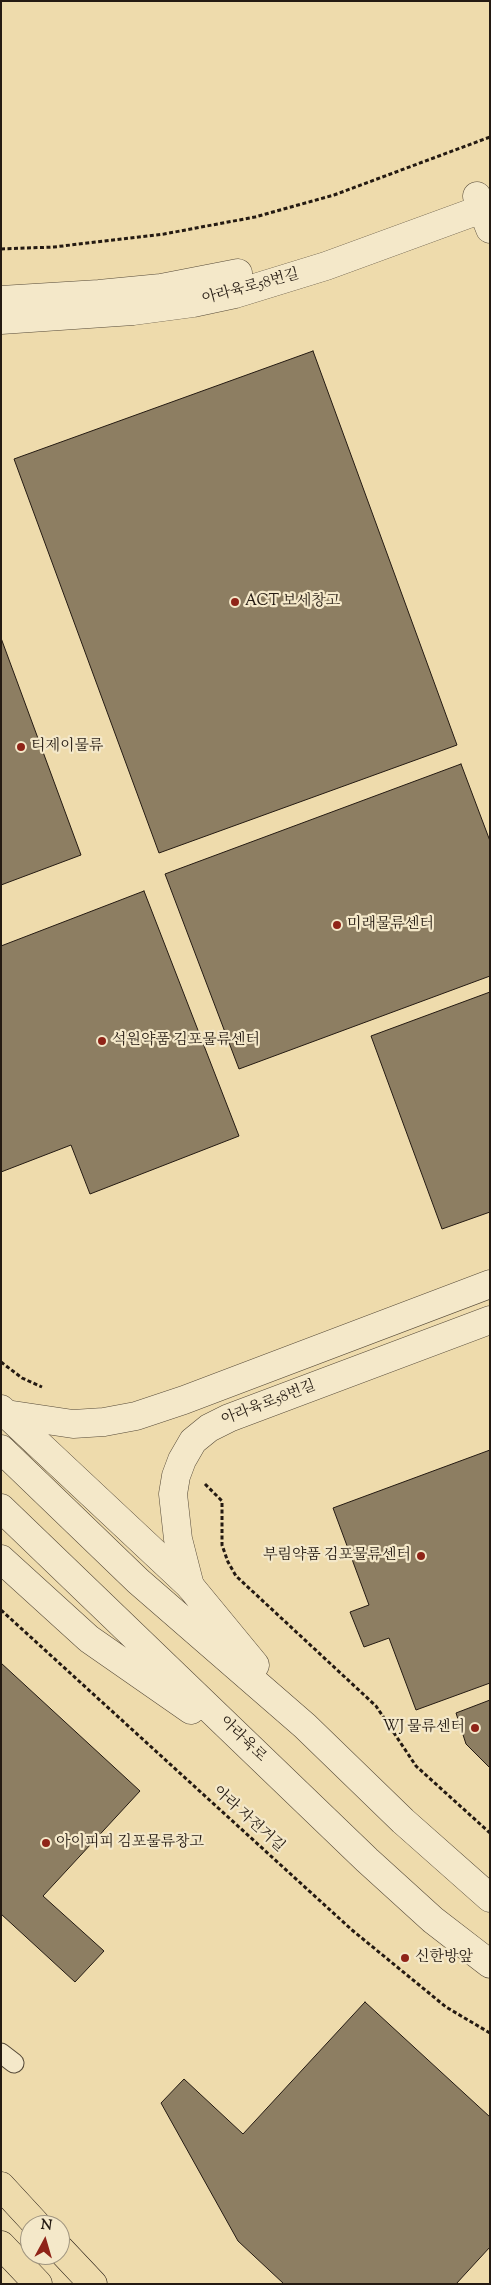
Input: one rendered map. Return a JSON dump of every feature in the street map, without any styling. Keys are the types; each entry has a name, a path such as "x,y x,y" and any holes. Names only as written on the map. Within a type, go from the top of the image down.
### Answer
{"main road":[{"path":"1,2186 28,2215"},
{"path":"1,2245 38,2284"},
{"path":"70,2260 93,2284"}],"street":[{"name":"아라육로58번길","path":"1,300 99,294 161,288 206,281 297,259 486,207"},
{"name":"아라육로58번길","path":"1,320 132,311 193,303 235,294 326,266 486,207"},
{"path":"4,1411 73,1424 104,1422 136,1416 184,1400 490,1284"},
{"name":"아라육로58번길","path":"190,1586 178,1539 173,1494 176,1476 182,1460 193,1441 209,1428 229,1418 490,1320"},
{"path":"4,1411 190,1586 305,1726"},
{"path":"1,1449 138,1581 305,1726 403,1821 490,1898"},
{"name":"아라육로","path":"1,1508 262,1760 433,1920 490,1964"},
{"path":"1,1559 89,1639 262,1760"}],"path":[{"path":"1,249 54,247 164,234 255,217 334,195 490,137"},
{"path":"1,1362 22,1378 45,1388"},
{"path":"222,1501 222,1545 228,1562 236,1576 376,1706 416,1766 490,1833"},
{"name":"아라 자전거길","path":"1,1610 352,1930 446,2007 490,2033"}],"building":[{"name":"ACT 보세창고","path":"313,351 457,745 159,853 14,459"},
{"name":"티제이물류","path":"1,638 81,855 1,885"},
{"name":"미래물류센터","path":"461,764 490,841 490,976 239,1069 165,874"},
{"name":"석원약품 김포물류센터","path":"144,891 239,1136 90,1194 71,1145 1,1172 1,946"},
{"path":"490,992 490,1212 442,1229 371,1036"},
{"name":"부림약품 김포물류센터","path":"490,1450 490,1683 416,1710 389,1638 364,1647 350,1612 369,1605 333,1508"},
{"name":"아이피피 김포물류창고","path":"1,1663 140,1791 43,1896 104,1951 75,1982 1,1914"},
{"name":"WJ 물류센터","path":"490,1700 490,1768 466,1744 456,1713"},
{"path":"365,2002 490,2117 490,2247 456,2284 284,2284 238,2241 161,2103 184,2079 243,2134"}],"place":[{"name":"ACT 보세창고","path":"235,602"},
{"name":"티제이물류","path":"21,747"},
{"name":"미래물류센터","path":"337,925"},
{"name":"석원약품 김포물류센터","path":"102,1041"},
{"name":"부림약품 김포물류센터","path":"421,1556"},
{"name":"WJ 물류센터","path":"475,1728"},
{"name":"아이피피 김포물류창고","path":"46,1843"},
{"name":"신한방앞","path":"405,1958"}]}
